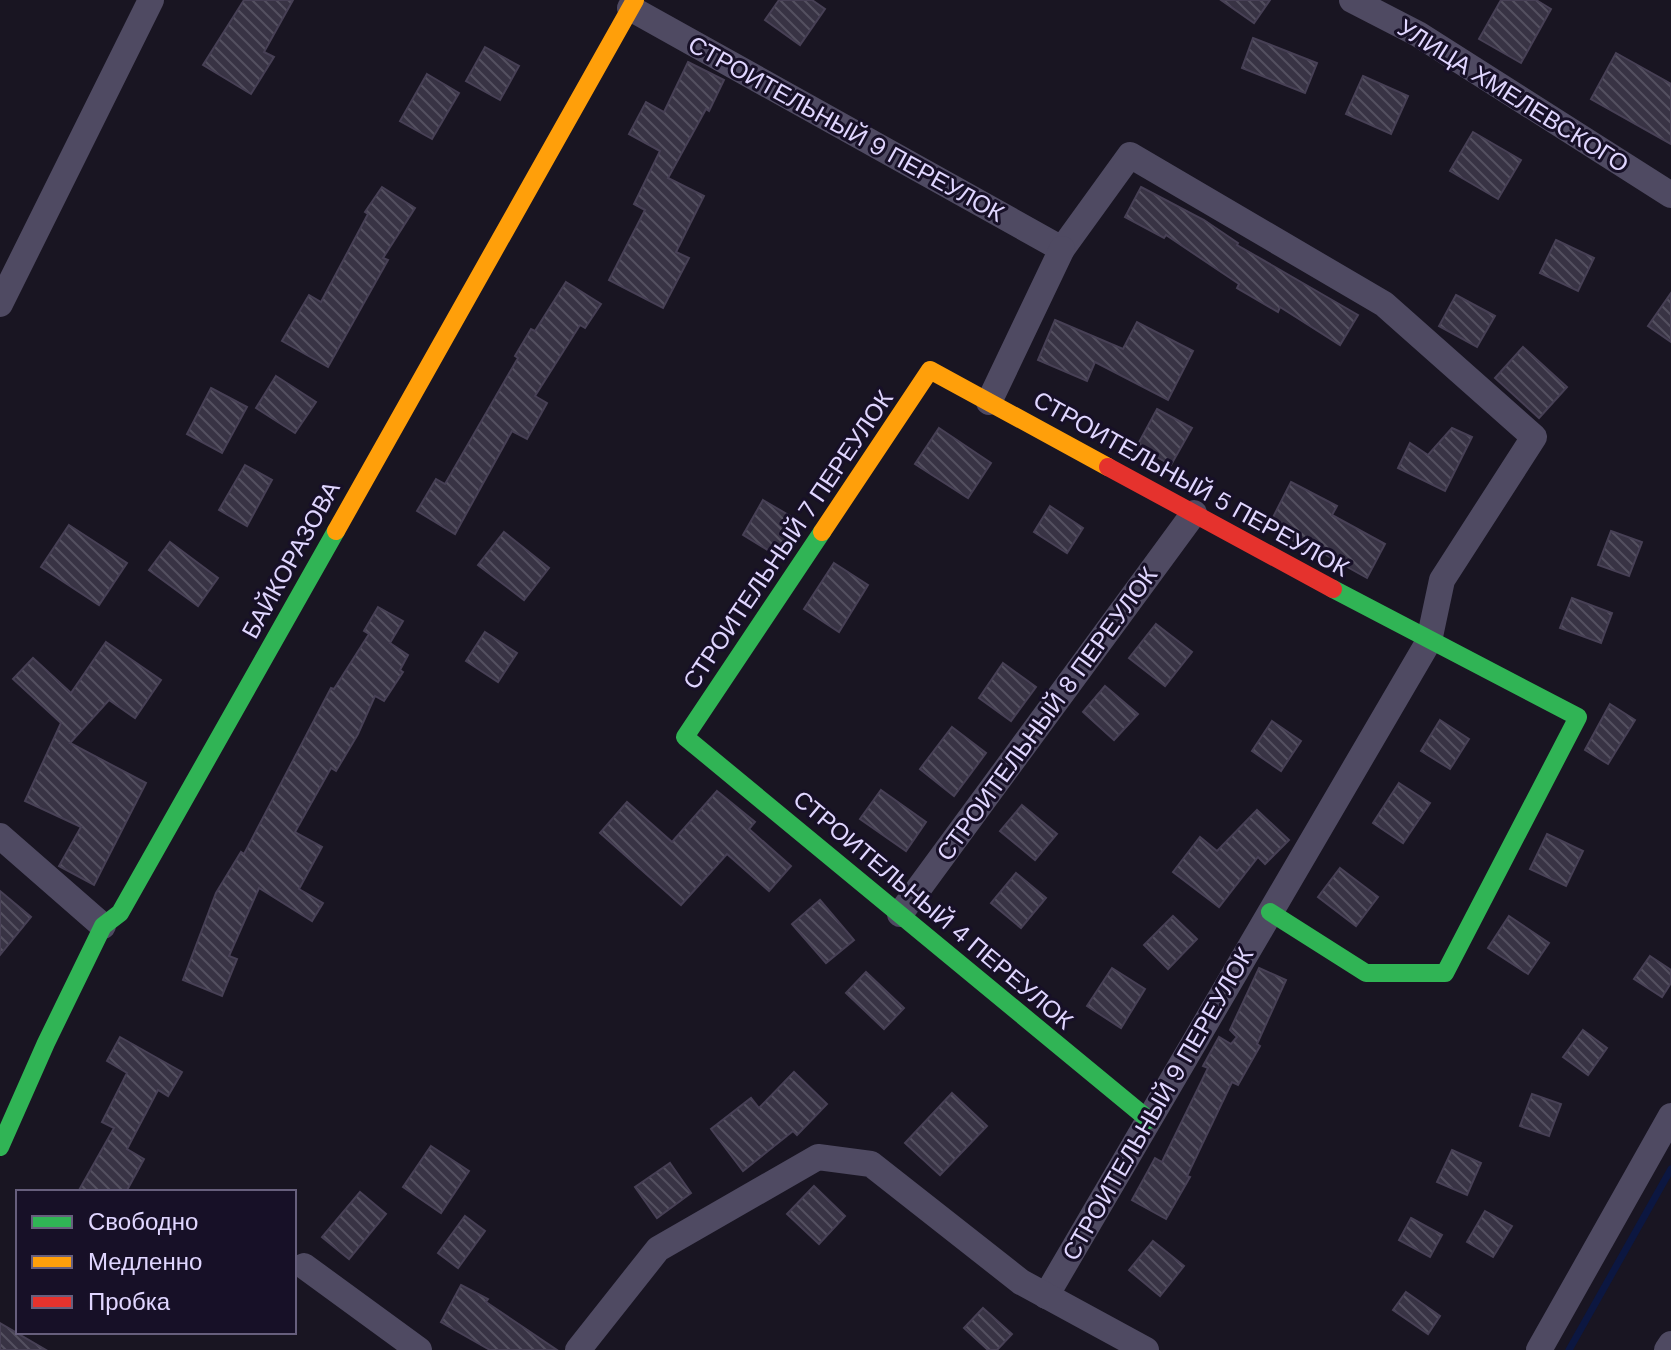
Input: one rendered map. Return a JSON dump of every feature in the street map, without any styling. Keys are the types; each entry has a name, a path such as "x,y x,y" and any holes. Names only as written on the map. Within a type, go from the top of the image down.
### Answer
{"street":[{"path":"0,304 151,0"},
{"name":"УЛИЦА ХМЕЛЕВСКОГО","path":"1352,0 1418,34 1671,195"},
{"name":"СТРОИТЕЛЬНЫЙ 9 ПЕРЕУЛОК","path":"632,4 1062,249"},
{"name":"БАЙКОРАЗОВА","path":"0,1147 103,926 120,913 632,4"},
{"name":"СТРОИТЕЛЬНЫЙ 9 ПЕРЕУЛОК","path":"989,402 1062,249 1130,155 1384,304 1534,437 1442,580 1429,641 1046,1296"},
{"name":"СТРОИТЕЛЬНЫЙ 5 ПЕРЕУЛОК","path":"930,370 1429,641"},
{"name":"СТРОИТЕЛЬНЫЙ 7 ПЕРЕУЛОК","path":"685,737 930,370"},
{"name":"СТРОИТЕЛЬНЫЙ 8 ПЕРЕУЛОК","path":"900,914 1194,513"},
{"path":"1270,912 1366,973 1445,973 1578,717 1429,641"},
{"name":"СТРОИТЕЛЬНЫЙ 4 ПЕРЕУЛОК","path":"685,737 1149,1120"},
{"path":"0,836 103,926"},
{"path":"1539,1350 1671,1116"},
{"path":"578,1350 658,1249 818,1157 871,1164 1021,1282 1146,1350"},
{"path":"304,1266 419,1350"},
{"path":"1667,1350 1671,1344"}],"building":[{"path":"244,0 293,0 264,52 274,57 251,94 203,65"},
{"path":"779,0 812,0 825,9 800,45 765,20"},
{"path":"1221,0 1270,0 1254,23"},
{"path":"1501,0 1536,0 1551,9 1521,63 1479,39"},
{"path":"1253,38 1317,63 1305,93 1242,68"},
{"path":"485,47 519,66 500,100 466,81"},
{"path":"1616,53 1671,84 1671,144 1591,99"},
{"path":"688,62 724,80 668,178 704,196 676,252 689,258 663,308 609,280 645,210 634,204 660,151 629,134 646,102 664,112"},
{"path":"427,74 459,93 432,139 400,121"},
{"path":"1363,76 1408,96 1391,134 1346,114"},
{"path":"1473,132 1521,160 1498,199 1450,171"},
{"path":"382,187 415,208 383,258 388,260 328,367 282,341 309,295 321,302 368,214 365,212"},
{"path":"1141,187 1204,220 1237,245 1358,315 1340,345 1280,307 1278,312 1237,288 1239,284 1166,235 1164,238 1125,217"},
{"path":"1556,240 1594,258 1578,291 1540,273"},
{"path":"566,282 601,304 585,328 580,325 535,396 547,403 527,439 512,431 455,534 417,511 436,479 445,484 518,358 515,356 531,329 535,331"},
{"path":"1671,293 1671,342 1648,326"},
{"path":"1456,295 1495,316 1477,347 1439,326"},
{"path":"1055,320 1123,349 1137,322 1193,351 1168,400 1095,362 1087,381 1038,360"},
{"path":"1523,347 1567,387 1539,418 1495,378"},
{"path":"276,376 316,402 295,433 256,408"},
{"path":"211,388 247,407 222,453 187,434"},
{"path":"1157,409 1192,428 1171,465 1137,446"},
{"path":"939,428 991,463 968,498 915,464"},
{"path":"1452,428 1472,437 1445,491 1398,468 1410,443 1428,455"},
{"path":"245,465 272,480 247,526 219,510"},
{"path":"1291,482 1337,506 1332,515 1385,544 1367,578 1268,527"},
{"path":"763,500 797,520 776,555 743,535"},
{"path":"1050,506 1083,528 1067,553 1034,532"},
{"path":"69,525 127,563 99,605 41,567"},
{"path":"1611,531 1642,542 1629,576 1598,565"},
{"path":"504,532 549,568 524,600 478,565"},
{"path":"170,542 218,578 198,606 149,570"},
{"path":"834,563 868,585 839,632 804,609"},
{"path":"1572,598 1612,613 1601,643 1560,628"},
{"path":"378,607 403,621 390,643 408,655 400,670 403,672 384,701 375,696 358,734 336,771 331,768 295,832 322,847 299,889 323,903 312,921 259,888 229,956 237,959 222,996 183,980 216,893 241,852 244,854 331,688 334,689 369,634 364,631"},
{"path":"1156,624 1192,652 1165,686 1129,658"},
{"path":"485,632 517,653 498,682 466,661"},
{"path":"106,642 161,680 135,718 109,700 70,743 146,783 94,885 59,866 81,827 25,801 61,723 13,679 33,658 71,693"},
{"path":"1003,663 1036,687 1011,721 979,698"},
{"path":"1105,686 1138,714 1114,740 1083,712"},
{"path":"1610,704 1635,720 1608,764 1585,750"},
{"path":"1440,720 1469,739 1450,769 1421,751"},
{"path":"1272,721 1301,741 1281,771 1252,751"},
{"path":"952,727 986,753 954,796 920,769"},
{"path":"1399,783 1430,803 1403,843 1373,823"},
{"path":"881,790 926,822 906,851 860,819"},
{"path":"717,791 755,822 749,829 791,866 769,891 727,854 681,905 600,833 627,802 672,842"},
{"path":"1022,805 1057,834 1035,860 1000,831"},
{"path":"1257,810 1289,840 1265,864 1258,857 1219,907 1173,872 1200,837 1217,851"},
{"path":"1547,834 1583,851 1566,886 1530,869"},
{"path":"1340,868 1378,897 1356,926 1318,897"},
{"path":"1016,873 1046,898 1021,928 991,903"},
{"path":"0,891 31,917 0,955"},
{"path":"820,900 854,940 826,963 792,924"},
{"path":"1173,916 1197,939 1168,969 1144,945"},
{"path":"1509,916 1549,943 1528,974 1488,948"},
{"path":"1650,956 1671,970 1671,983 1662,997 1634,979"},
{"path":"1112,968 1145,989 1121,1028 1087,1006"},
{"path":"1259,968 1286,980 1257,1044 1260,1046 1238,1085 1232,1082 1187,1176 1190,1177 1166,1219 1132,1200 1155,1158 1162,1162 1208,1068 1203,1066 1219,1037 1231,1044 1237,1037 1230,1030"},
{"path":"866,972 904,1008 884,1029 846,993"},
{"path":"1583,1030 1607,1048 1588,1075 1563,1057"},
{"path":"120,1037 182,1072 168,1096 158,1090 127,1149 144,1159 127,1190 79,1190 114,1128 102,1122 127,1073 107,1061"},
{"path":"794,1072 827,1104 797,1135 793,1131 743,1171 711,1129 751,1098 759,1108"},
{"path":"952,1093 987,1126 940,1175 905,1143"},
{"path":"1532,1094 1561,1104 1549,1136 1520,1126"},
{"path":"431,1146 469,1171 441,1213 403,1187"},
{"path":"1452,1150 1481,1163 1467,1195 1437,1182"},
{"path":"670,1163 691,1193 657,1218 635,1187"},
{"path":"814,1186 845,1216 819,1244 787,1214"},
{"path":"360,1192 386,1214 349,1259 322,1237"},
{"path":"1485,1211 1512,1226 1493,1257 1467,1242"},
{"path":"465,1216 485,1231 458,1268 438,1253"},
{"path":"1411,1218 1442,1235 1430,1257 1399,1240"},
{"path":"1153,1241 1184,1266 1160,1296 1129,1270"},
{"path":"461,1285 488,1299 486,1302 557,1350 490,1350 441,1322"},
{"path":"1406,1292 1440,1316 1428,1334 1393,1310"},
{"path":"983,1308 1012,1334 997,1350 988,1350 964,1328"},
{"path":"0,1323 46,1350 0,1350"}],"waterway":[{"path":"1569,1350 1671,1169"}],"traffic: fast":[{"path":"0,1147 103,926 120,913 336,531"},
{"path":"822,532 685,737 1149,1120"},
{"path":"1270,912 1366,973 1445,973 1578,717 1333,589"}],"traffic: slow":[{"path":"336,531 635,0"},
{"path":"822,532 930,370 1108,467"}],"traffic: jam":[{"path":"1108,467 1333,589"}]}
